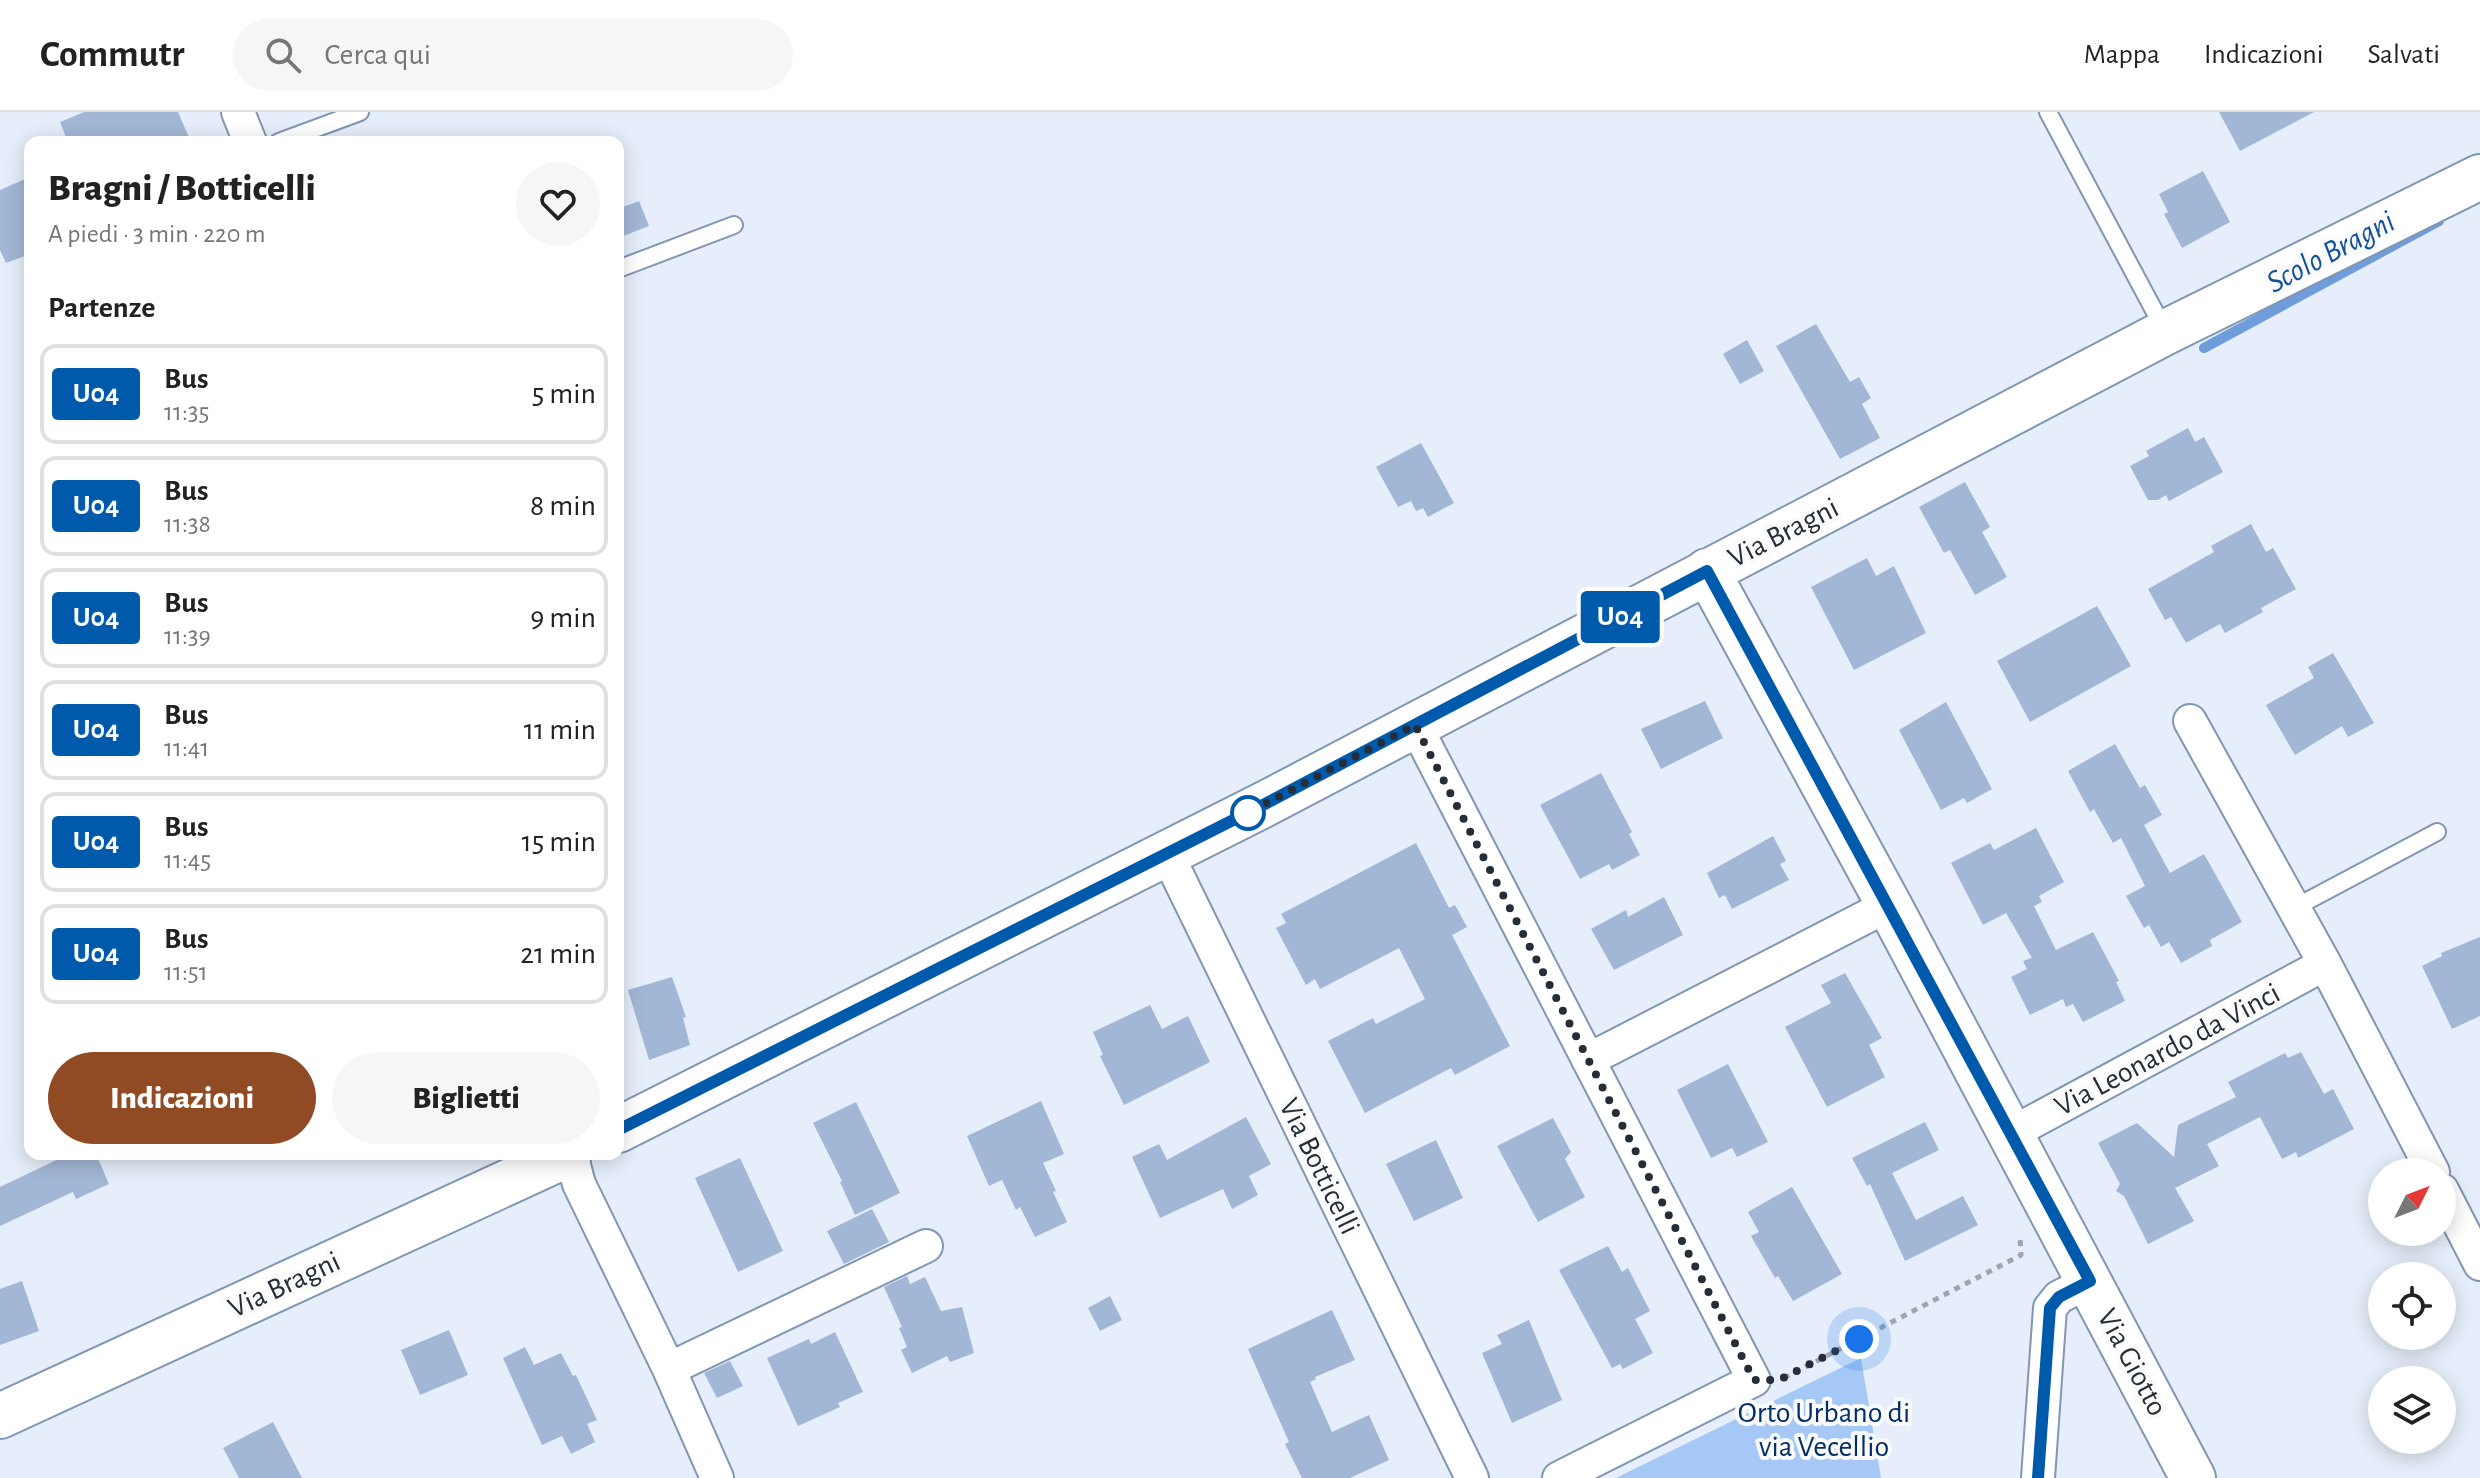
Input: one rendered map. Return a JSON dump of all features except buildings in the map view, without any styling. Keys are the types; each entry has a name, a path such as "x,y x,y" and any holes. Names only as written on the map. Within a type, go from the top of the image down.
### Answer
{"street":[{"path":"238,112 248,136"},
{"name":"Via Bragni","path":"624,1127 1167,854 2166,332 2480,177"},
{"name":"Via Giotto","path":"1707,571 1889,905 2193,1478"},
{"path":"2190,721 2325,964 2426,1158"},
{"path":"1415,725 1754,1380 1559,1478"},
{"name":"Via Botticelli","path":"1167,854 1472,1478"},
{"path":"1588,1060 1889,905"},
{"name":"Via Leonardo da Vinci","path":"2008,1130 2021,1128 2325,964"},
{"name":"Via Bragni","path":"0,1416 557,1160"},
{"name":"Via Bragni","path":"572,1160 579,1184 669,1369 717,1478"},
{"path":"2456,1217 2480,1264"},
{"path":"669,1369 926,1246"},
{"path":"2038,1478 2050,1308 2059,1297 2090,1281"}],"lane":[{"path":"295,136 360,112"},
{"path":"2048,112 2166,332"},
{"path":"624,267 734,225"},
{"path":"2294,908 2437,832"}],"path":[{"path":"1754,1380 1779,1380 2021,1255 2020,1235"}],"green space":[{"name":"Orto Urbano di via Vecellio","path":"1861,1358 1881,1478 1616,1478 1626,1473"}],"waterway":[{"name":"Scolo Bragni","path":"2204,348 2439,221"}],"bus line":[{"name":"U04","path":"624,1127 1261,806 1707,571 2090,1281 2059,1297 2050,1308 2038,1478"}],"route":[{"path":"1248,813 1238,818 1415,725 1754,1380 1779,1380 1859,1339"}]}
